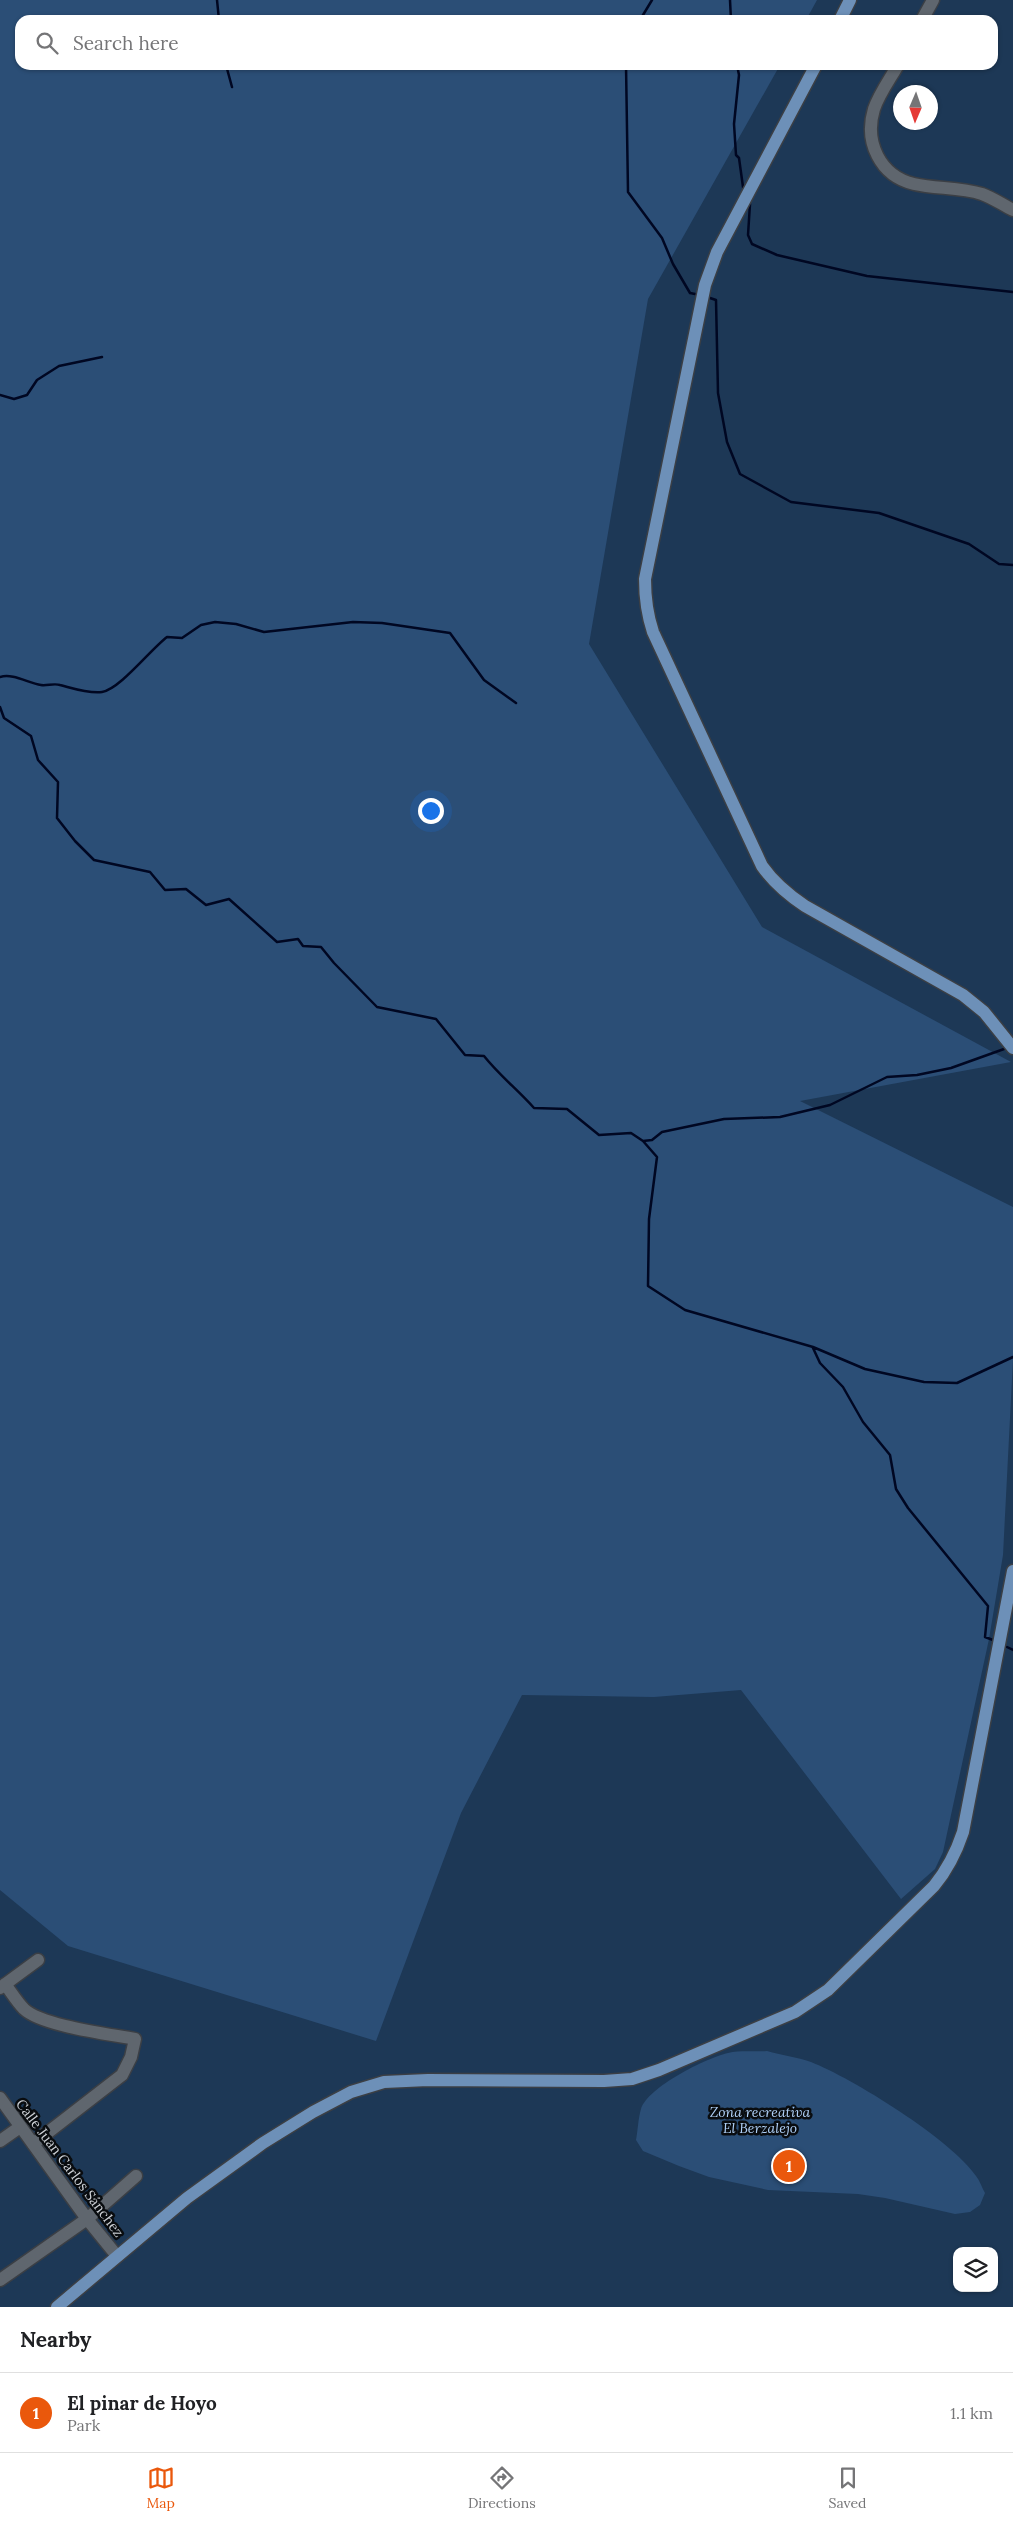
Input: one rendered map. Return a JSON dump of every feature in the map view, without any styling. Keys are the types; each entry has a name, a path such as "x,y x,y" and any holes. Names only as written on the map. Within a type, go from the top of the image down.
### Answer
{"main road":[{"path":"842,15 850,0"},
{"path":"813,70 717,252 705,284 645,579 644,598 647,614 653,632 762,866 772,880 784,892 806,906 964,996 991,1019 1013,1048"},
{"path":"57,2307 187,2198 263,2143 313,2112 351,2092 384,2082 402,2081 604,2081 632,2079 658,2070 795,2012 828,1990 934,1886 944,1875 957,1850 963,1832 1013,1571"}],"street":[{"path":"924,15 932,0"},
{"path":"895,70 875,107 872,119 872,145 884,166 897,177 914,184 955,188 983,194 1013,210"},
{"path":"33,2144 122,2075 131,2056 135,2039 62,2024 30,2013 23,2008 3,1986 38,1960"},
{"name":"Calle Juan Carlos Sánchez","path":"0,2098 87,2219 117,2256"},
{"path":"0,2141 20,2127"},
{"path":"0,2280 87,2219 136,2176"}],"green space":[{"path":"0,0 1013,0 1013,2307 0,2307"},
{"path":"0,0 817,0 809,15 15,15 15,70 777,70 648,299 589,644 762,927 1011,1062 800,1101 1013,1207 1013,1359 1003,1555 989,1639 943,1852 935,1869 901,1899 741,1690 654,1697 522,1695 461,1813 376,2041 68,1946 0,1890"},
{"name":"Zona recreativa El Berzalejo","path":"767,2051 806,2060 829,2070 875,2096 924,2128 964,2161 979,2180 985,2193 980,2205 970,2212 955,2214 885,2198 858,2194 768,2190 709,2177 643,2151 636,2140 639,2117 646,2100 654,2092 693,2067 718,2056 737,2052"}],"waterway":[{"path":"217,0 218,15"},
{"path":"643,15 652,0"},
{"path":"730,0 731,15"},
{"path":"227,70 232,87"},
{"path":"626,70 628,192 662,238 673,264 690,293 695,294"},
{"path":"738,70 734,124 736,155 739,158 743,187"},
{"path":"750,204 748,235 752,244 777,255 867,276 1013,292"},
{"path":"710,298 716,300 718,393 727,442 740,474 791,502 879,513 969,544 999,564 1013,565"},
{"path":"0,395 14,399 27,395 37,380 59,366 102,357"},
{"path":"0,677 10,676 41,685 58,684 86,691 102,692 126,677 167,637 182,638 201,625 215,622 236,624 264,632 353,622 382,623 450,633 484,680 516,703"},
{"path":"0,707 4,718 31,736 38,760 58,782 57,818 75,841 94,860 150,872 165,890 186,889 206,905 229,899 277,942 298,939 303,946 321,947 377,1007 436,1019 465,1055 484,1056 534,1108 567,1109 599,1135 631,1133 643,1141 652,1140 662,1132 724,1119 780,1117 830,1105 887,1077 917,1075 951,1068 1004,1049"},
{"path":"643,1141 657,1157 649,1219 648,1286 685,1310 813,1347 865,1369 924,1382 957,1383 1013,1357"},
{"path":"813,1348 820,1363 843,1387 863,1422 890,1455 896,1489 908,1508 988,1606 985,1637 993,1640"},
{"path":"1007,1647 1013,1650"}],"place":[{"name":"El pinar de Hoyo","path":"789,2166"}]}
